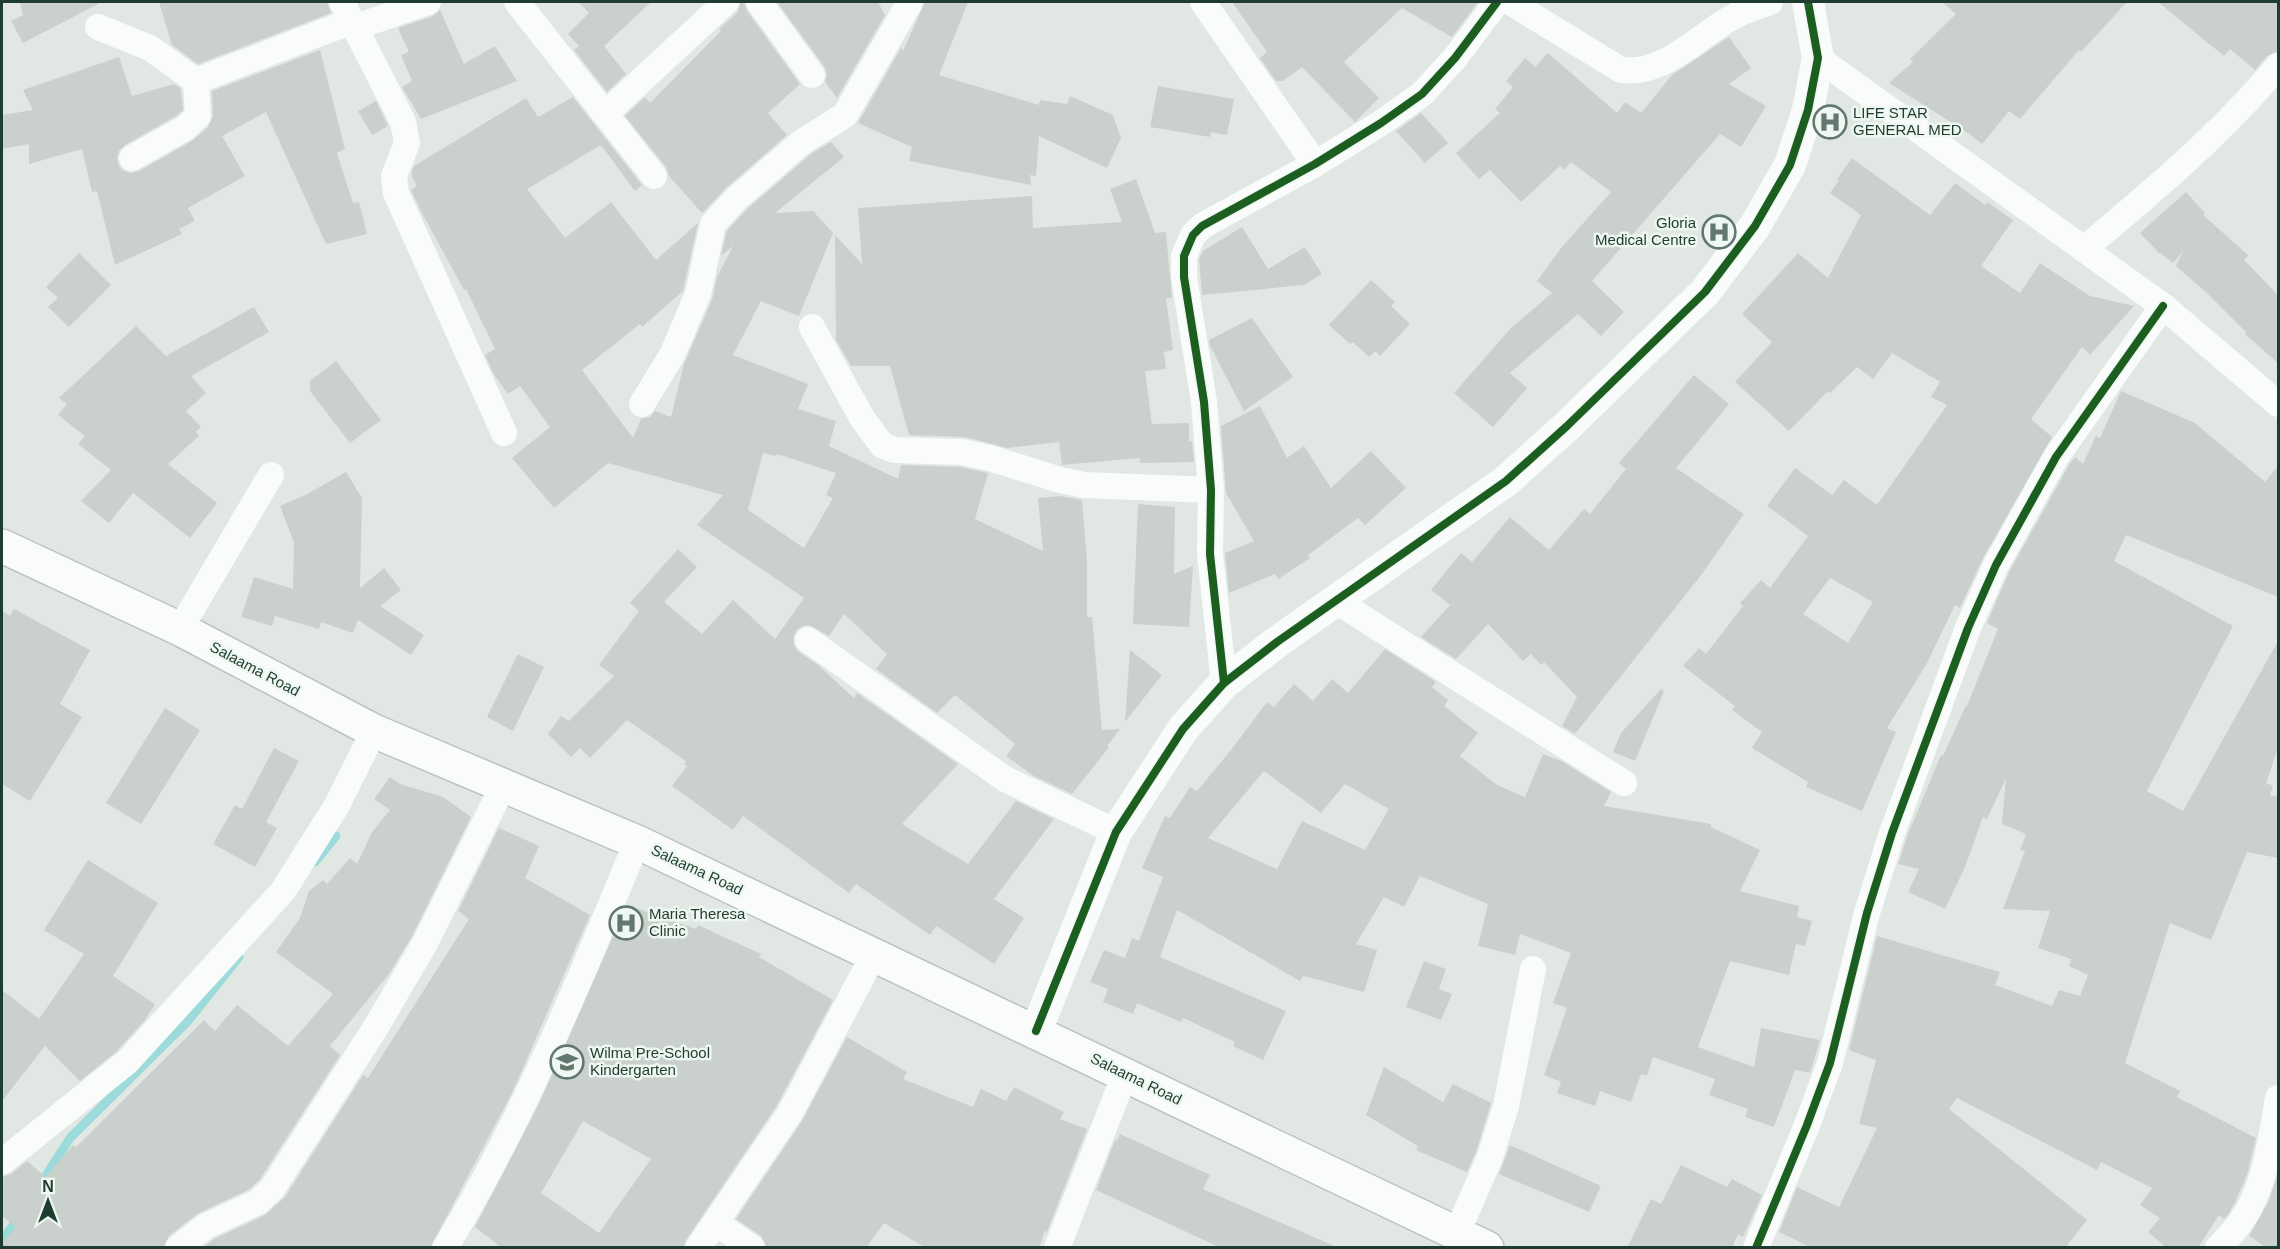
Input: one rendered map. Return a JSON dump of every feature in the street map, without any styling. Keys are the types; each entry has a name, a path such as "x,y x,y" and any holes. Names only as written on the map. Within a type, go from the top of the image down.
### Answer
{"main road":[{"name":"Salaama Road","path":"2,546 180,629 374,731 637,842 1486,1248"}],"street":[{"path":"196,81 350,17 428,2"},
{"path":"517,2 654,176"},
{"path":"605,114 726,2"},
{"path":"759,2 812,75"},
{"path":"642,404 672,355 698,294 713,224 736,199 802,142 845,115 910,2"},
{"path":"1203,2 1315,164"},
{"path":"1224,683 1210,554 1211,490 1204,402 1184,277 1184,256 1193,235 1202,226 1315,164 1422,94 1455,58 1497,2"},
{"path":"1510,2 1621,70 1635,72 1657,66 1732,17 1770,2"},
{"path":"1036,1031 1116,832 1183,729 1224,683 1277,642 1506,481 1567,426 1706,292 1755,226 1790,165 1808,110 1818,58 1808,2"},
{"path":"350,17 403,122 407,143 394,176 396,193 504,433"},
{"path":"98,27 150,48 196,81"},
{"path":"1818,58 2163,306 2278,404"},
{"path":"2084,249 2150,194 2222,126 2278,66"},
{"path":"132,158 185,128 198,116 196,81"},
{"path":"1756,1248 1830,1063 1868,913 1892,834 1968,628 1996,565 2056,457 2163,306"},
{"path":"812,327 862,418 882,445 895,450 962,452 1084,485 1211,490"},
{"path":"180,629 271,475"},
{"path":"1336,601 1624,783"},
{"path":"808,640 1005,779 1116,832"},
{"path":"2,1162 127,1062 283,891 338,805 374,731"},
{"path":"178,1248 206,1226 258,1202 272,1189 376,1027 419,952 453,890 503,786"},
{"path":"445,1248 479,1190 526,1096 637,842"},
{"path":"698,1248 789,1113 874,954"},
{"path":"1457,1233 1490,1157 1506,1106 1533,969"},
{"path":"1057,1248 1125,1074"},
{"path":"2218,1248 2241,1223 2254,1199 2263,1173 2278,1098"},
{"path":"716,1222 752,1248"}],"building":[{"path":"20,2 102,2 23,43 11,21 23,15"},
{"path":"159,2 327,2 331,13 198,64 172,45"},
{"path":"579,2 651,2 604,46 626,74 607,92 574,50 579,46 568,34 589,13"},
{"path":"741,2 744,2 747,11 800,84 768,113 787,135 726,188 702,213 669,176 666,167 625,116 645,97 650,103 721,31 719,29 737,13"},
{"path":"777,2 878,2 885,15 837,98 825,82 827,74 824,66"},
{"path":"925,2 968,2 939,75 1039,105 1040,100 1067,104 1070,96 1113,115 1121,138 1107,168 1039,136 1036,176 1030,175 1031,185 909,161 912,147 858,123 901,48 903,51"},
{"path":"1232,2 1478,2 1452,37 1402,8 1344,62 1379,98 1355,122 1302,67 1283,81 1276,81 1260,58 1267,52"},
{"path":"1942,2 2127,2 2081,52 2079,50 2020,119 2009,111 1982,144 1889,83 1913,62 1910,59 1956,14"},
{"path":"2158,2 2278,2 2278,51 2267,56 2255,70 2230,49 2224,56"},
{"path":"440,10 464,64 495,46 517,81 421,119 402,87 412,81 401,55 409,52 398,28 433,16"},
{"path":"1729,37 1751,68 1729,84 1766,106 1741,147 1720,134 1592,281 1624,312 1601,336 1578,314 1510,373 1527,388 1493,427 1454,393 1511,328 1552,293 1537,281 1561,248 1611,192 1571,162 1564,170 1560,166 1521,202 1490,170 1479,179 1456,153 1500,113 1495,109 1513,87 1506,81 1525,58 1535,67 1548,53 1617,113 1625,102 1641,113 1672,75"},
{"path":"320,50 345,149 337,153 353,203 359,202 367,234 326,244 266,112 222,136 245,176 188,208 195,221 179,229 182,234 115,265 97,191 92,192 82,149 29,164 29,144 2,149 2,115 33,110 23,90 119,57 132,96 174,84 181,89 183,110 125,145 119,151 117,158 119,166 124,171 131,173 139,171 192,141 208,127 213,116 212,91"},
{"path":"1158,86 1234,99 1227,135 1211,132 1210,137 1150,127"},
{"path":"573,97 642,185 635,191 601,145 527,189 565,238 611,202 656,260 698,223 683,291 642,327 640,324 582,370 633,438 641,419 650,417 655,411 671,417 684,364 712,300 717,277 733,246 721,256 727,231 746,210 811,154 831,142 844,157 775,213 813,211 833,233 799,316 761,301 733,355 808,384 798,409 836,421 829,446 898,479 901,465 960,467 988,473 975,519 1043,551 1038,498 1060,496 1082,500 1087,561 1087,617 1092,617 1102,730 1120,729 1107,746 1109,747 1072,794 1034,776 1006,756 1015,744 955,695 937,713 876,669 887,654 844,614 829,636 809,625 802,626 793,638 794,646 799,652 818,665 854,698 857,693 958,764 902,824 968,864 1016,801 1054,819 994,899 1024,918 994,964 936,926 930,935 856,884 849,893 743,816 733,830 672,786 687,766 684,764 686,761 627,720 590,758 580,748 571,757 548,734 561,716 569,721 614,676 599,665 639,611 630,603 678,549 697,567 664,602 702,634 733,600 775,639 804,598 697,525 723,495 608,463 554,508 512,458 550,427 520,386 508,394 493,373 485,355 495,349 466,289 464,290 411,190 417,186 412,177 412,171 414,166 526,98 538,117","holes":["763,453 776,456 777,454 836,473 826,495 833,498 804,548 748,510"]},
{"path":"376,101 388,126 372,135 358,111"},
{"path":"1421,113 1448,143 1425,163 1396,131"},
{"path":"1852,158 1930,215 1955,183 1985,205 1987,202 2013,220 1981,266 2020,293 2040,263 2090,296 2134,306 2090,355 2082,347 2031,419 2052,437 1983,558 1960,608 1955,605 1926,665 1887,728 1896,732 1862,811 1806,787 1808,782 1752,748 1762,732 1732,710 1735,706 1683,666 1699,648 1706,654 1743,606 1740,603 1761,580 1770,588 1808,536 1767,506 1795,468 1832,495 1844,480 1877,505 1947,405 1931,397 1940,382 1892,353 1873,379 1857,367 1830,393 1828,391 1789,431 1735,382 1772,342 1742,314 1798,253 1828,278 1861,215 1830,193 1839,180 1837,179","holes":["1830,578 1873,602 1848,643 1803,614"]},
{"path":"1136,179 1155,233 1166,232 1172,298 1166,298 1173,350 1164,352 1166,369 1145,371 1152,424 1189,423 1189,442 1192,441 1194,462 1140,463 1140,458 1062,465 1059,442 1007,448 965,437 909,435 890,366 851,366 836,340 835,235 862,264 858,208 1032,196 1033,228 1122,222 1110,189"},
{"path":"2186,192 2205,213 2203,215 2248,255 2244,260 2278,295 2278,363 2176,266 2183,251 2173,263 2160,254 2140,233"},
{"path":"1242,227 1268,269 1305,247 1322,274 1304,285 1202,295 1199,259 1203,251"},
{"path":"79,253 111,285 69,327 48,307 58,298 46,287"},
{"path":"1371,280 1395,302 1391,306 1410,324 1380,356 1375,351 1369,357 1329,325"},
{"path":"254,307 269,332 191,376 206,393 186,411 201,427 196,432 199,436 168,464 217,503 190,538 133,493 109,523 81,501 111,470 78,444 85,436 58,415 67,404 59,398 136,326 166,356"},
{"path":"1252,318 1293,377 1244,411 1209,340"},
{"path":"336,361 381,420 350,443 310,391 310,381"},
{"path":"1694,375 1729,404 1676,468 1744,514 1702,574 1575,734 1562,726 1577,697 1544,662 1541,665 1531,654 1523,661 1488,624 1456,659 1421,637 1450,605 1431,590 1461,553 1472,562 1510,517 1549,550 1584,509 1590,514 1626,469 1619,463"},
{"path":"2121,391 2195,423 2265,482 2278,466 2278,597 2126,535 2114,561 2233,626 2147,791 2183,811 2278,641 2278,748 2266,783 2273,786 2270,795 2278,797 2278,858 2247,852 2211,940 2170,923 2125,1063 2180,1091 2177,1097 2256,1138 2247,1175 2228,1215 2224,1219 2219,1215 2198,1248 2167,1248 2148,1232 2160,1218 2140,1205 2152,1188 2101,1162 2097,1170 1957,1098 1949,1109 2087,1220 2065,1248 1812,1248 1779,1232 1797,1187 1839,1207 1877,1128 1859,1124 1876,1060 1849,1050 1877,936 2000,972 1995,985 2052,1006 2059,990 2080,996 2088,975 2069,966 2071,959 2038,948 2050,911 2003,909 2025,851 2020,850 2026,834 2002,824 2006,778 1987,819 1983,817 1965,867 1945,909 1908,892 1919,869 1898,864 1941,755 1943,756 1967,706 1998,629 1987,623 2009,572 2069,465 2075,457 2083,464 2096,436 2100,438"},
{"path":"1260,406 1287,458 1304,446 1331,488 1371,451 1406,488 1365,525 1358,518 1308,555 1310,558 1278,579 1275,574 1229,593 1225,553 1254,541 1226,493 1221,426"},
{"path":"346,472 362,498 360,588 384,568 401,590 380,606 424,635 411,655 358,620 353,633 321,622 319,629 275,616 272,626 241,617 254,577 293,589 294,543 280,506"},
{"path":"1138,504 1175,507 1174,574 1193,566 1189,627 1133,624"},
{"path":"14,609 90,650 60,704 82,717 30,801 2,784 2,611 10,616"},
{"path":"1385,649 1436,682 1432,687 1448,700 1444,706 1478,733 1460,756 1497,785 1525,797 1543,754 1563,762 1611,792 1604,806 1711,824 1711,827 1760,850 1740,891 1799,906 1797,917 1812,921 1805,946 1796,944 1789,975 1730,961 1698,1047 1754,1067 1761,1028 1820,1040 1810,1073 1795,1070 1774,1127 1745,1117 1748,1109 1709,1095 1715,1079 1653,1057 1647,1076 1641,1074 1631,1102 1600,1091 1595,1106 1557,1093 1561,1082 1544,1075 1567,1008 1553,1003 1571,953 1520,934 1515,955 1478,946 1488,904 1420,876 1404,907 1384,897 1356,944 1377,950 1364,992 1303,976 1300,981 1177,910 1160,957 1286,1011 1263,1060 1233,1046 1235,1042 1183,1018 1181,1022 1137,1003 1133,1014 1103,1002 1108,989 1090,982 1104,950 1125,958 1132,938 1139,941 1163,877 1142,868 1165,816 1170,818 1190,787 1197,791 1267,702 1274,707 1294,684 1313,701 1332,679 1348,693","holes":["1264,771 1321,813 1345,784 1389,809 1365,850 1302,821 1277,869 1208,838"]},
{"path":"1130,650 1162,675 1125,722"},
{"path":"518,654 544,667 513,731 487,717"},
{"path":"1661,689 1664,691 1635,761 1613,752 1621,733"},
{"path":"165,708 200,730 141,824 106,803"},
{"path":"274,748 299,761 266,822 277,828 255,867 213,844 235,805 242,809"},
{"path":"390,777 400,784 443,797 471,817 412,936 389,974 330,1046 340,1055 260,1179 250,1189 197,1214 169,1236 163,1248 2,1248 2,1243 16,1227 2,1216 2,1177 11,1174 27,1161 46,1177 73,1145 76,1147 204,1020 215,1031 237,1005 288,1046 333,994 276,952 300,918 309,891 323,880 327,884 350,858 357,864 372,832 390,810 374,799"},
{"path":"499,828 539,846 525,878 590,915 512,1093 430,1248 203,1248 214,1239 265,1215 285,1197 363,1075 368,1078 469,919 458,911"},
{"path":"88,860 158,903 113,976 155,1004 145,1020 117,1051 80,1081 45,1046 2,1101 2,990 39,1019 84,954 44,930"},
{"path":"627,905 696,929 698,925 761,954 759,957 833,1000 777,1105 686,1240 683,1248 502,1248 475,1227 538,1106","holes":["583,1121 651,1159 599,1233 541,1193"]},
{"path":"1424,961 1446,969 1439,989 1452,994 1441,1020 1406,1007"},
{"path":"847,1037 907,1072 903,1079 973,1107 981,1089 1006,1101 1014,1087 1064,1112 1060,1119 1087,1129 1039,1248 926,1248 884,1223 866,1248 767,1248 761,1236 736,1219 802,1121"},
{"path":"1384,1067 1443,1102 1453,1084 1491,1103 1476,1152 1467,1172 1416,1150 1418,1146 1366,1115"},
{"path":"1120,1134 1210,1175 1203,1189 1339,1248 1221,1248 1096,1190 1115,1140 1117,1141"},
{"path":"1510,1145 1601,1186 1589,1212 1499,1174"},
{"path":"1681,1165 1727,1187 1732,1179 1762,1195 1743,1237 1738,1234 1732,1248 1627,1248 1651,1199 1661,1204"},
{"path":"2278,1173 2278,1248 2267,1248 2249,1236 2269,1201"}],"waterway":[{"path":"315,862 336,836"},
{"path":"40,1185 70,1138 188,1021 239,957"},
{"path":"2,1240 19,1217"}],"cycle path":[{"path":"1224,683 1210,554 1211,490 1204,402 1184,277 1184,256 1193,235 1202,226 1315,164 1381,123 1422,94 1455,58 1497,2"},
{"path":"1036,1031 1116,832 1183,729 1224,683 1277,642 1506,481 1567,426 1705,292 1755,226 1790,165 1808,110 1818,58 1808,2"},
{"path":"1756,1248 1830,1063 1867,913 1892,833 1968,628 1996,565 2056,457 2163,306"}],"place":[{"name":"LIFE STAR GENERAL MED","path":"1830,122"},
{"name":"Gloria Medical Centre","path":"1719,232"},
{"name":"Maria Theresa Clinic","path":"626,923"},
{"name":"Wilma Pre-School Kindergarten","path":"567,1062"}]}
